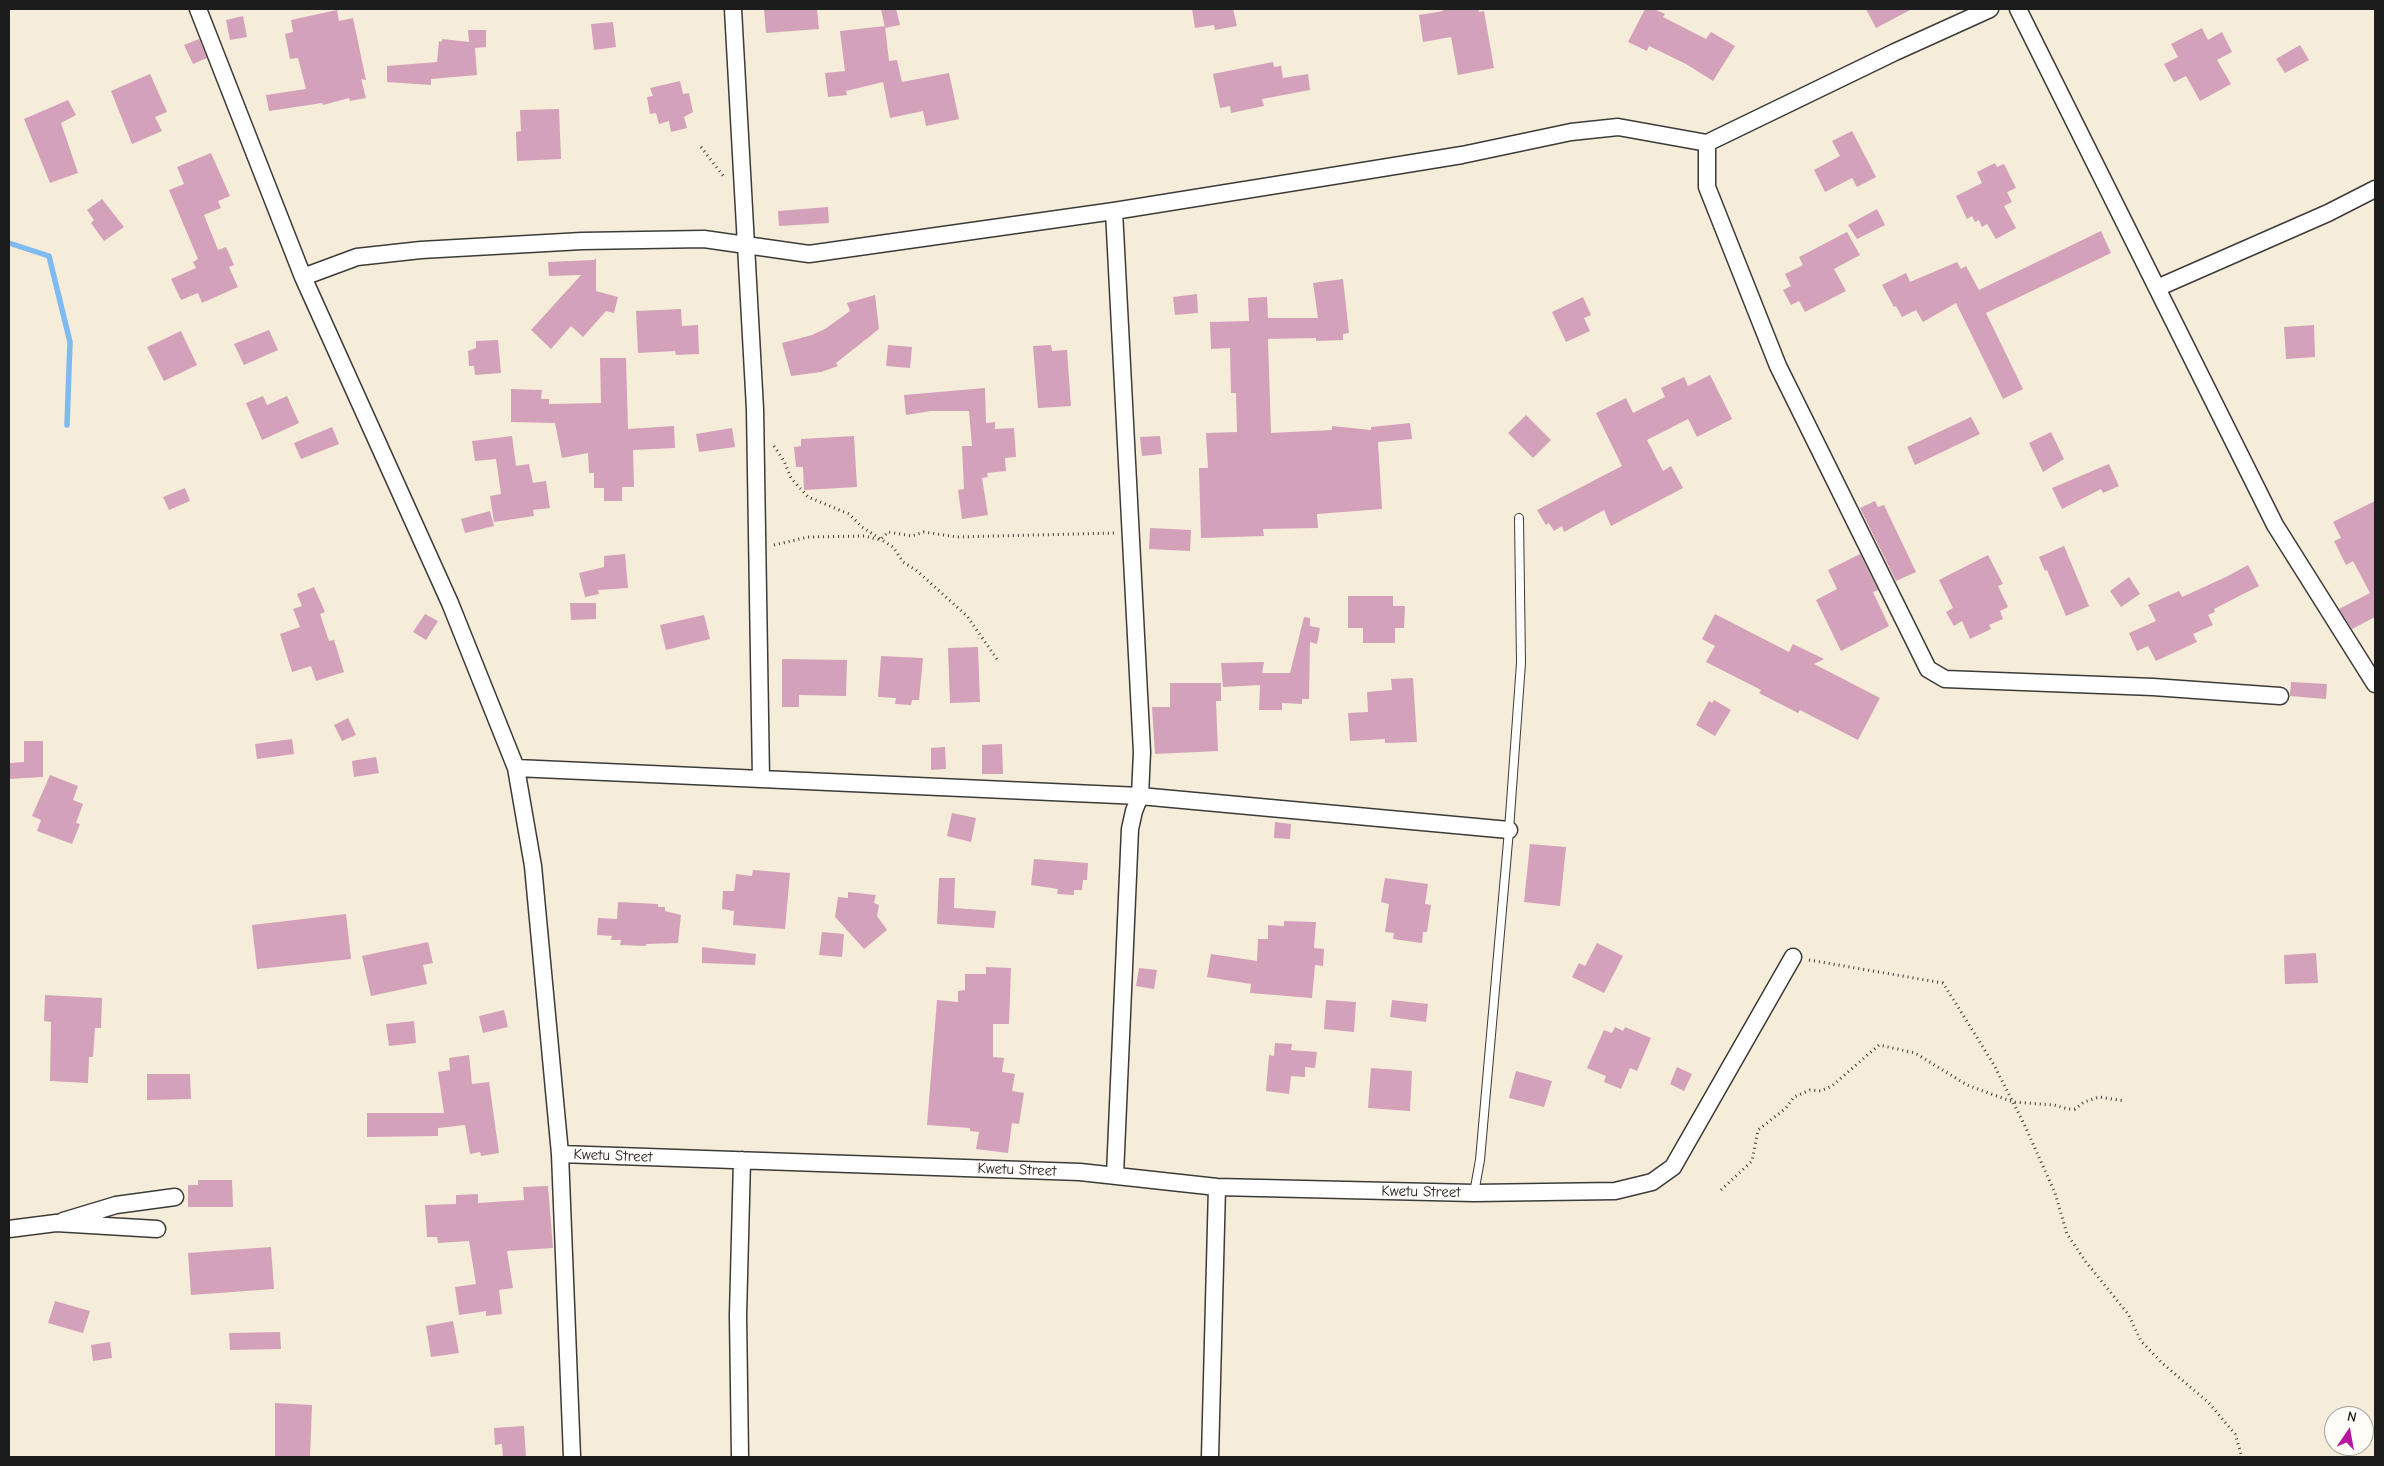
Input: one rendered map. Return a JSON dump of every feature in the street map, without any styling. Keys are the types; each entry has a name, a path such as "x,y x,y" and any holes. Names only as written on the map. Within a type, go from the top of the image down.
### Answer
{"street":[{"path":"198,9 303,277 450,603 516,768 533,866 560,1154 572,1457"},
{"path":"733,9 754,409 761,779"},
{"path":"303,277 357,257 421,250 582,241 704,239 809,254 1114,211 1462,155 1571,132 1618,127 1707,143 1990,9"},
{"path":"2018,9 2275,524 2375,684"},
{"path":"1707,143 1707,187 1778,366 1928,669 1945,679 2153,687 2280,696"},
{"path":"2157,288 2328,213 2375,189"},
{"path":"1114,211 1142,752 1140,796 1130,829 1115,1175"},
{"path":"516,768 1140,796 1509,830"},
{"name":"Kwetu Street","path":"560,1154 1080,1172 1217,1187 1474,1194 1615,1191 1652,1182 1673,1167 1793,957"},
{"path":"740,1457 738,1315 742,1160"},
{"path":"1210,1457 1217,1187"},
{"path":"56,1224 116,1205 175,1197"},
{"path":"9,1229 56,1224 157,1229"}],"lane":[{"path":"1474,1194 1480,1160 1509,830 1521,664 1519,518"}],"path":[{"path":"771,442 784,460 791,478 808,497 849,514 862,527 893,547 902,562 916,570 966,616 999,662"},
{"path":"880,540 888,532 912,536 924,532 957,537 1077,532 1131,534"},
{"path":"757,539 772,546 808,537 866,536 880,540"},
{"path":"1793,957 1943,983 1994,1065 2013,1102 2055,1193 2067,1234 2086,1262 2128,1314 2141,1341 2162,1363 2208,1402 2235,1434 2242,1457"},
{"path":"1721,1190 1752,1161 1758,1130 1786,1108 1794,1097 1810,1090 1821,1091 1832,1086 1879,1045 1915,1053 1967,1086 2013,1102 2054,1105 2075,1109 2084,1102 2099,1097 2125,1101"}],"building":[{"path":"764,9 817,9 819,29 766,33"},
{"path":"881,9 896,9 900,25 885,28"},
{"path":"1192,9 1233,9 1237,26 1215,30 1214,25 1195,28"},
{"path":"1442,9 1478,9 1479,12 1484,11 1494,68 1458,75 1451,37 1423,42 1419,15 1443,11"},
{"path":"1645,9 1654,9 1665,14 1663,17 1706,39 1711,32 1735,46 1713,81 1686,64 1649,46 1647,51 1628,42"},
{"path":"1866,9 1912,9 1876,28"},
{"path":"337,10 339,21 353,18 366,80 361,79 366,98 350,101 349,98 323,105 322,103 269,111 266,95 306,89 298,58 290,59 285,34 293,32 291,20"},
{"path":"243,16 247,37 230,40 226,20"},
{"path":"613,22 616,47 594,50 591,24"},
{"path":"885,26 889,61 897,60 902,82 949,73 959,119 926,126 923,111 890,118 883,82 846,91 847,95 828,97 825,73 845,71 840,31"},
{"path":"2202,28 2208,40 2222,32 2232,52 2217,60 2231,84 2200,101 2186,76 2174,82 2164,64 2178,57 2171,44"},
{"path":"468,30 486,30 486,47 475,48 477,75 431,79 431,85 387,82 387,66 437,62 439,41 442,42 442,39 469,42"},
{"path":"199,39 207,58 193,64 184,45"},
{"path":"2300,45 2309,60 2285,73 2276,59"},
{"path":"1273,62 1274,67 1281,66 1283,78 1308,74 1310,90 1262,99 1264,106 1231,113 1230,106 1220,108 1213,74"},
{"path":"150,74 167,112 155,117 162,131 132,144 111,91"},
{"path":"680,81 683,94 689,93 693,112 684,117 687,128 671,132 669,121 659,124 656,113 650,114 647,97 653,96 650,88"},
{"path":"68,100 76,115 61,123 78,173 50,183 24,119"},
{"path":"559,109 561,159 517,161 516,132 521,131 520,110"},
{"path":"1852,131 1876,177 1857,187 1852,178 1825,192 1814,170 1840,156 1832,141"},
{"path":"211,153 230,196 218,201 221,208 204,215 218,250 226,247 234,265 229,267 238,287 202,303 198,293 181,300 171,279 196,268 193,262 198,259 169,190 184,184 177,167"},
{"path":"1995,163 1997,167 2004,164 2016,188 2007,192 2012,202 2004,206 2016,228 1996,239 1987,224 1982,227 1979,220 1975,222 1972,216 1967,219 1956,196 1982,183 1977,172"},
{"path":"102,199 124,227 104,241 91,223 94,220 87,210"},
{"path":"828,207 829,223 779,226 778,211"},
{"path":"1877,209 1885,225 1857,239 1848,225"},
{"path":"2101,231 2111,253 1986,313 2023,389 2003,399 1956,303 1923,322 1916,310 1902,317 1882,285 1906,273 1910,282 1957,262 1961,269 1966,266 1979,290"},
{"path":"1847,232 1860,255 1834,269 1846,291 1805,312 1799,301 1791,305 1783,290 1791,286 1785,274 1803,265 1799,257"},
{"path":"596,258 596,291 618,297 614,313 606,311 583,337 571,326 551,349 531,330 581,275 549,276 548,262 594,260"},
{"path":"1343,279 1349,333 1343,334 1343,340 1316,341 1316,338 1268,339 1271,433 1332,430 1332,426 1371,430 1371,427 1410,423 1412,439 1378,442 1382,509 1317,514 1318,528 1263,529 1264,536 1201,538 1199,468 1208,468 1206,433 1237,432 1236,393 1231,393 1230,348 1211,349 1210,322 1249,321 1248,298 1267,297 1268,318 1318,318 1313,283"},
{"path":"1197,294 1198,313 1175,315 1173,297"},
{"path":"875,295 879,329 836,363 838,366 821,372 791,376 782,343 812,335 825,329 850,311 847,303"},
{"path":"1583,297 1591,315 1584,318 1590,331 1566,342 1552,312"},
{"path":"681,309 682,326 698,325 699,354 676,355 675,351 638,353 636,311"},
{"path":"2314,325 2315,357 2286,359 2284,327"},
{"path":"269,330 278,350 244,365 234,344"},
{"path":"181,331 197,365 164,381 147,347"},
{"path":"498,340 501,373 475,375 474,366 469,366 468,351 476,348 476,341"},
{"path":"888,345 912,347 910,368 886,366"},
{"path":"1051,345 1052,351 1067,350 1071,406 1038,408 1033,346"},
{"path":"600,358 626,358 628,429 674,426 675,448 633,450 634,487 622,487 622,501 604,501 604,488 594,488 594,473 589,473 588,453 562,458 555,423 511,422 511,389 542,390 541,399 549,399 549,404 601,403"},
{"path":"1710,375 1732,419 1697,437 1688,419 1647,440 1663,471 1671,466 1683,488 1611,526 1604,510 1564,532 1562,526 1554,531 1549,523 1546,525 1537,510 1622,466 1596,413 1626,398 1633,413 1665,397 1661,388 1684,377 1688,386"},
{"path":"985,388 986,423 995,422 995,429 1014,428 1016,457 1005,458 1006,471 987,473 988,477 982,478 988,515 962,519 958,490 964,489 962,446 972,446 969,411 931,411 906,415 904,395"},
{"path":"263,396 267,405 287,396 299,423 262,440 246,403"},
{"path":"1526,415 1551,440 1533,458 1508,433"},
{"path":"1971,417 1980,434 1915,465 1907,447"},
{"path":"332,427 339,444 301,459 294,443"},
{"path":"732,428 735,447 699,452 696,434"},
{"path":"2051,432 2064,459 2043,472 2029,443"},
{"path":"512,436 516,466 529,464 533,483 546,481 550,508 533,510 534,516 494,522 490,496 501,494 496,459 475,461 472,441"},
{"path":"854,436 857,487 804,490 803,467 796,467 794,447 801,446 801,439"},
{"path":"1160,436 1162,454 1142,456 1140,437"},
{"path":"2109,464 2119,486 2103,493 2101,489 2062,509 2052,488"},
{"path":"185,488 190,501 169,510 163,497"},
{"path":"1875,501 1878,507 1884,505 1916,572 1896,581 1860,508"},
{"path":"2375,501 2375,617 2352,629 2339,609 2370,593 2353,561 2346,565 2334,541 2341,538 2333,522"},
{"path":"490,511 494,526 465,533 461,519"},
{"path":"1150,528 1191,530 1190,551 1149,549"},
{"path":"2064,546 2089,606 2066,616 2047,570 2045,571 2039,557"},
{"path":"625,554 628,588 598,590 599,594 585,597 579,573 604,567 604,556"},
{"path":"1860,554 1878,590 1873,592 1889,626 1841,651 1816,600 1837,589 1828,570"},
{"path":"1988,555 2003,584 1998,586 2008,607 2000,611 2003,619 1989,625 1991,629 1970,639 1962,621 1954,626 1946,612 1953,608 1939,580"},
{"path":"2248,565 2259,586 2214,609 2215,612 2208,615 2213,625 2193,634 2197,642 2156,661 2148,646 2137,651 2129,633 2156,621 2148,605 2179,591 2182,597"},
{"path":"2129,577 2140,594 2121,607 2110,591"},
{"path":"314,587 325,612 320,614 329,641 334,640 344,672 316,681 311,666 292,672 280,634 300,627 293,609 302,606 297,594"},
{"path":"1348,596 1393,596 1393,606 1405,606 1404,628 1395,628 1395,643 1363,643 1363,628 1348,628"},
{"path":"570,603 596,603 596,619 571,620"},
{"path":"425,614 438,621 426,640 413,632"},
{"path":"1715,614 1789,652 1793,644 1824,659 1814,664 1880,698 1858,740 1800,710 1798,713 1759,693 1761,690 1706,662 1715,646 1702,639"},
{"path":"704,615 710,639 666,650 660,625"},
{"path":"1304,617 1310,618 1310,626 1320,628 1317,644 1310,642 1309,699 1302,699 1302,704 1282,703 1282,710 1259,710 1260,685 1223,687 1221,663 1264,662 1262,673 1290,673"},
{"path":"978,647 980,702 950,703 948,648"},
{"path":"881,656 923,658 919,700 912,700 911,705 895,704 896,698 878,697"},
{"path":"782,659 847,660 846,696 799,695 799,707 782,707"},
{"path":"1413,678 1417,742 1385,743 1385,739 1350,741 1348,713 1368,712 1367,692 1392,690 1391,679"},
{"path":"2291,682 2327,684 2326,699 2290,696"},
{"path":"1170,683 1221,683 1221,701 1216,701 1218,751 1155,754 1152,707 1170,707"},
{"path":"1714,700 1731,710 1715,736 1696,725 1709,701 1712,703"},
{"path":"348,718 356,735 342,741 334,725"},
{"path":"292,739 294,754 257,759 255,744"},
{"path":"24,741 43,741 43,777 9,779 9,763 24,762"},
{"path":"1002,744 1003,774 982,774 982,745"},
{"path":"945,747 946,769 931,770 931,748"},
{"path":"376,757 379,773 354,777 352,761"},
{"path":"50,775 78,786 73,800 83,804 76,823 80,824 72,844 37,831 41,820 32,816"},
{"path":"952,813 976,818 971,842 947,836"},
{"path":"1275,822 1291,824 1290,839 1274,838"},
{"path":"1530,844 1566,847 1560,906 1524,902"},
{"path":"1034,859 1088,863 1087,880 1083,880 1082,890 1074,890 1074,895 1057,894 1058,889 1031,885"},
{"path":"753,870 790,873 785,929 733,925 734,911 722,909 723,891 734,891 736,874 752,876"},
{"path":"939,878 955,878 954,908 996,911 994,928 937,924"},
{"path":"1385,878 1428,884 1425,904 1431,905 1427,932 1423,932 1422,943 1393,939 1394,933 1385,932 1389,904 1381,902"},
{"path":"848,892 876,895 874,903 879,905 877,916 887,930 864,949 835,917 838,897 848,898"},
{"path":"618,902 658,904 658,907 665,907 665,911 681,915 678,943 646,944 646,946 620,945 621,940 611,940 612,936 597,935 598,918 617,919"},
{"path":"346,914 351,959 257,969 252,925"},
{"path":"1284,921 1316,922 1314,948 1324,949 1323,966 1315,965 1312,998 1250,993 1251,984 1207,977 1211,954 1257,961 1258,939 1268,939 1268,925 1284,926"},
{"path":"822,932 844,934 842,957 819,955"},
{"path":"428,942 433,963 423,965 427,984 371,996 362,956"},
{"path":"1597,943 1623,956 1604,993 1572,977 1579,963 1585,966"},
{"path":"702,947 756,954 755,965 702,963"},
{"path":"2316,953 2318,983 2285,984 2284,955"},
{"path":"986,967 1011,968 1009,1024 993,1024 993,1057 1004,1058 1002,1072 1015,1074 1012,1091 1024,1093 1019,1124 1012,1123 1008,1153 976,1149 979,1132 970,1131 970,1128 927,1125 937,1000 958,1002 958,991 965,990 965,974 986,974"},
{"path":"1139,968 1157,970 1154,989 1136,986"},
{"path":"45,995 102,998 101,1028 95,1028 93,1057 89,1057 88,1083 50,1081 51,1022 44,1021"},
{"path":"1326,1000 1356,1002 1354,1032 1324,1029"},
{"path":"1392,1000 1428,1004 1426,1022 1390,1017"},
{"path":"504,1010 508,1027 483,1033 479,1016"},
{"path":"414,1021 416,1043 389,1046 386,1024"},
{"path":"1615,1027 1623,1031 1625,1027 1651,1038 1637,1071 1630,1068 1621,1089 1604,1082 1606,1076 1587,1068 1604,1030 1612,1033"},
{"path":"1275,1043 1292,1044 1291,1050 1317,1052 1315,1068 1305,1067 1305,1077 1291,1076 1289,1094 1266,1091 1269,1055 1274,1056"},
{"path":"469,1055 472,1084 489,1082 499,1153 481,1156 480,1152 470,1154 465,1125 438,1128 438,1136 367,1137 367,1113 444,1113 438,1072 450,1070 449,1058"},
{"path":"1677,1067 1692,1074 1684,1091 1670,1084"},
{"path":"1371,1068 1412,1071 1410,1111 1368,1108"},
{"path":"1516,1071 1552,1081 1544,1107 1509,1098"},
{"path":"147,1074 190,1074 191,1099 147,1100"},
{"path":"198,1180 232,1180 233,1207 188,1207 188,1185 198,1185"},
{"path":"548,1186 553,1248 507,1251 513,1288 499,1290 502,1314 486,1316 486,1311 459,1315 455,1287 476,1284 469,1241 438,1243 437,1237 427,1237 425,1205 456,1204 456,1195 478,1194 478,1203 524,1200 523,1187"},
{"path":"271,1247 274,1289 191,1295 188,1253"},
{"path":"55,1301 90,1311 83,1333 48,1323"},
{"path":"453,1321 459,1353 431,1357 426,1326"},
{"path":"280,1332 281,1349 230,1350 229,1333"},
{"path":"110,1342 112,1358 93,1361 91,1345"},
{"path":"275,1403 312,1405 310,1457 275,1457"},
{"path":"524,1426 526,1457 503,1457 502,1444 495,1445 494,1428"}],"waterway":[{"path":"9,243 49,256 70,342 67,425"}]}
